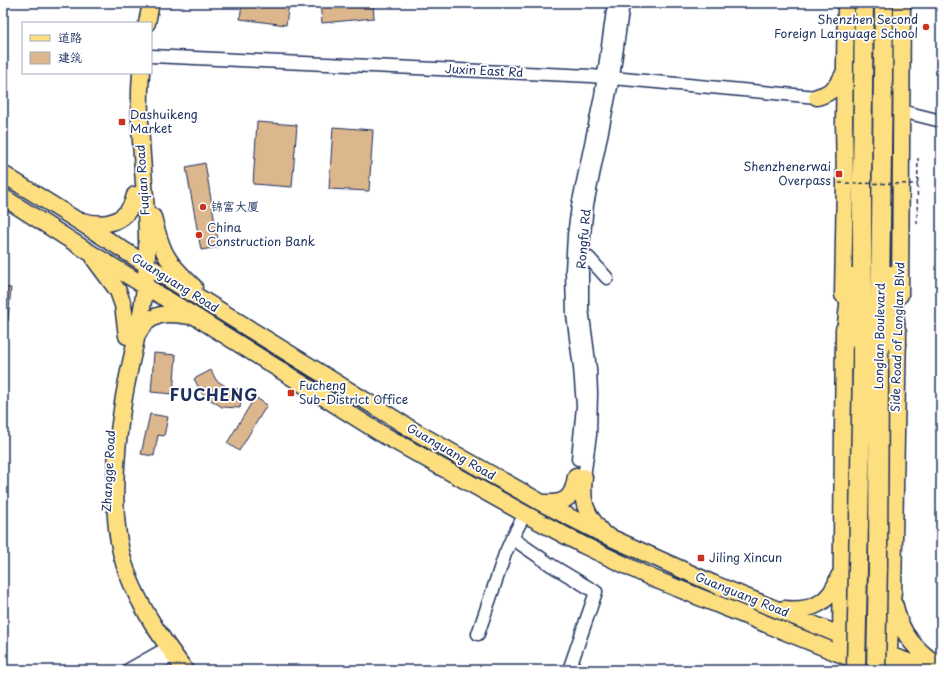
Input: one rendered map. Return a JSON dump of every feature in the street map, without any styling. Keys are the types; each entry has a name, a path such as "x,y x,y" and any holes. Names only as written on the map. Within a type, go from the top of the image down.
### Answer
{"highway":[{"name":"Longlan Boulevard","path":"864,3 862,179 878,562 876,670"},
{"name":"Longlan Boulevard","path":"856,670 870,370 883,178 884,3"},
{"path":"883,178 897,345"},
{"path":"845,342 862,179"}],"main road":[{"path":"139,22 143,3"},
{"path":"147,22 151,3"},
{"path":"841,654 845,342 843,307 846,3"},
{"name":"Side Road of Longlan Blvd","path":"887,662 893,591 897,345 900,310 902,3"},
{"path":"817,97 837,87 845,71"},
{"name":"Fuqian Road","path":"130,74 129,114 147,238 141,262 141,284"},
{"name":"Fuqian Road","path":"139,189 141,74"},
{"path":"817,97 826,100 838,109 844,122"},
{"name":"Guanguang Road","path":"3,174 76,219 141,262 416,432 542,503 605,535 694,575 841,635 887,662 931,670"},
{"path":"76,219 85,222 104,223 119,219 130,210 139,189"},
{"path":"139,189 166,258 178,272 220,311"},
{"name":"Guanguang Road","path":"3,197 382,434 525,514 652,578 880,670"},
{"path":"89,252 118,291 131,337 148,320 158,315 168,313 196,317"},
{"name":"Zhangge Road","path":"141,284 131,337 114,402 106,491 107,532 110,552 124,593 148,636 168,658 185,670"},
{"path":"542,503 554,504 565,500 575,487 580,477"},
{"path":"580,477 585,506 592,521 605,535"},
{"path":"773,608 801,610 821,604 829,597 835,587 841,567"},
{"path":"893,591 897,615 909,641 920,653 941,668"}],"street":[{"name":"Rongfu Rd","path":"609,77 614,3"},
{"name":"Rongfu Rd","path":"580,477 590,435 591,393 590,369 577,257 623,3"},
{"name":"Juxin East Rd","path":"152,56 609,77 817,97"},
{"path":"901,111 941,121"},
{"path":"577,257 589,258 607,278"},
{"path":"478,634 505,554 525,514"},
{"path":"512,538 551,565 596,592 569,670"},
{"path":"128,670 168,658"},
{"path":"147,670 168,658"}],"path":[{"path":"917,224 918,158"},
{"path":"839,182 918,184"}],"building":[{"path":"242,3 289,3 286,25 240,19"},
{"path":"320,3 373,3 374,18 322,23"},
{"path":"257,122 297,125 292,187 253,184"},
{"path":"333,127 373,130 369,191 329,189"},
{"name":"锦富大厦","path":"205,163 219,247 201,250 186,167"},
{"path":"3,287 11,288 8,321 3,320"},
{"path":"154,353 176,355 173,394 151,392"},
{"path":"211,370 216,380 230,389 242,389 240,408 222,407 203,395 194,379"},
{"path":"255,397 267,405 239,451 227,443"},
{"path":"150,414 168,417 164,436 158,435 154,456 141,454"}],"place":[{"name":"Shenzhen Second Foreign Language School","path":"926,27"},
{"name":"Dashuikeng Market","path":"122,122"},
{"name":"Shenzhenerwai Overpass","path":"839,174"},
{"name":"锦富大厦","path":"203,207"},
{"name":"China Construction Bank","path":"199,235"},
{"name":"Fucheng Sub-District Office","path":"291,393"},
{"name":"Jiling Xincun","path":"701,558"}],"district":[{"name":"FUCHENG","path":"214,395"}]}
